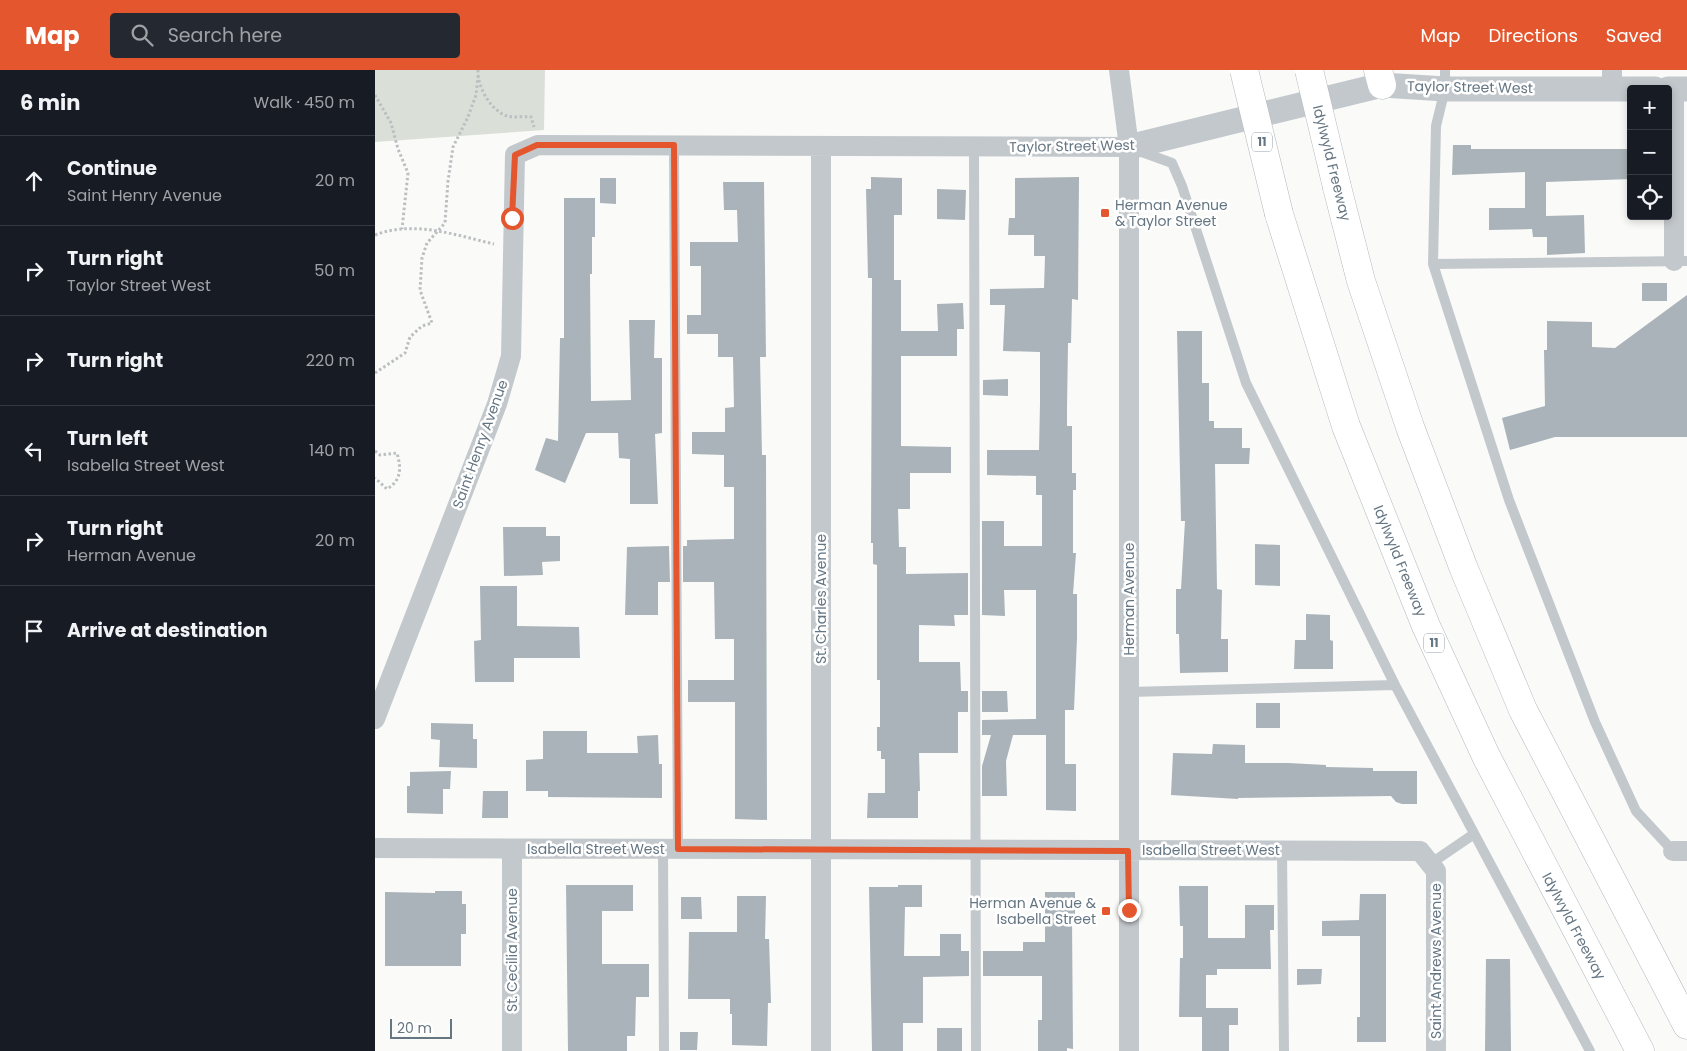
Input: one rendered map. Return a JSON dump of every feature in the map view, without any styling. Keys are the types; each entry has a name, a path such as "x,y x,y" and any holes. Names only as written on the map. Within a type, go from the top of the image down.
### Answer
{"highway":[{"name":"Idylwyld Freeway","path":"1244,70 1279,214 1346,426 1426,626 1486,756 1640,1051"},
{"name":"Idylwyld Freeway","path":"1309,70 1361,281 1410,428 1464,569 1516,692 1687,1025"}],"street":[{"name":"Herman Avenue","path":"1119,70 1129,147 1129,1051"},
{"name":"Taylor Street West","path":"515,155 537,145 974,148 1129,147 1380,78 1445,80 1612,79 1647,85"},
{"path":"1672,108 1680,261"},
{"name":"St. Charles Avenue","path":"821,147 821,1051"},
{"name":"Saint Henry Avenue","path":"375,719 497,404 511,356 515,155"},
{"name":"Isabella Street West","path":"375,848 512,850 1420,851 1433,868"},
{"name":"St. Cecilia Avenue","path":"512,850 512,1051"},
{"name":"Saint Andrews Avenue","path":"1433,868 1436,1051"}],"lane":[{"path":"1445,80 1436,126 1433,264 1509,500 1595,722 1636,811 1680,851"},
{"path":"664,1051 670,849 674,145"},
{"path":"1129,147 1172,163 1182,186 1246,383 1395,684 1590,1051"},
{"path":"974,148 975,1051"},
{"path":"1433,264 1680,261"},
{"path":"1129,692 1155,693 1395,684"},
{"path":"1433,868 1475,834"},
{"path":"1281,850 1284,1051"}],"path":[{"path":"375,373 405,353 410,337 422,326 431,323 420,290 423,258 427,243 445,224 448,180 453,147 468,117 476,95 478,70"},
{"path":"478,77 487,101 506,116 531,117 537,145"},
{"path":"375,95 391,122 397,149 408,173 402,229"},
{"path":"375,235 387,230 426,228 512,248"},
{"path":"375,478 387,489 394,485 400,476 401,465 397,453 380,455 376,453"}],"shaded area":[{"path":"375,70 545,70 544,130 375,142"}],"building":[{"path":"1453,145 1471,145 1471,149 1627,149 1627,179 1546,182 1546,216 1584,215 1585,253 1547,255 1547,237 1533,237 1532,229 1489,230 1489,208 1525,208 1525,172 1452,175"},
{"path":"871,177 902,178 902,215 894,215 894,280 901,280 901,331 938,331 937,304 963,303 964,329 957,329 957,356 901,356 901,446 951,447 951,473 910,473 910,509 898,509 899,547 906,547 906,574 968,573 968,615 954,615 955,626 919,625 919,662 960,662 961,691 968,691 968,712 958,712 958,753 919,753 920,791 918,791 918,818 867,818 868,793 885,793 885,759 881,759 881,751 877,751 877,727 880,727 880,680 877,680 877,565 873,564 873,543 871,543 872,278 868,278 866,189 871,189"},
{"path":"1079,177 1078,300 1072,299 1071,343 1068,343 1067,408 1067,426 1072,426 1072,473 1076,473 1076,490 1073,490 1073,553 1076,553 1073,594 1077,594 1077,638 1074,710 1065,710 1065,764 1076,764 1076,811 1046,810 1046,735 1013,735 1006,761 1007,796 982,796 982,766 991,735 982,735 982,720 1036,719 1036,590 1004,590 1005,616 982,615 982,521 1004,521 1004,546 1042,546 1042,495 1036,495 1036,476 987,475 987,450 1039,450 1040,404 1040,352 1003,351 1005,305 990,305 990,289 1044,288 1045,256 1034,256 1034,235 1008,235 1009,218 1015,218 1015,178"},
{"path":"600,178 616,178 616,204 600,203"},
{"path":"723,182 764,182 766,357 760,357 762,455 766,455 767,820 735,819 735,702 688,702 688,680 734,680 734,639 715,639 714,582 683,582 683,546 687,546 687,540 734,539 734,487 724,487 724,455 692,454 692,432 725,432 725,408 734,407 733,357 718,357 718,334 687,334 687,315 701,315 701,266 690,266 690,242 738,242 737,210 724,210"},
{"path":"937,189 966,190 965,220 937,219"},
{"path":"564,198 595,198 595,237 592,237 592,274 590,274 591,401 631,400 629,320 655,320 654,358 662,358 662,433 655,434 658,504 630,504 630,459 619,458 618,433 586,433 565,483 535,470 546,438 558,441 560,338 564,338"},
{"path":"1642,283 1667,283 1667,301 1642,301"},
{"path":"1687,295 1687,437 1555,437 1510,450 1502,418 1545,406 1544,350 1547,350 1547,321 1592,322 1592,347 1615,348"},
{"path":"1177,331 1202,331 1202,383 1209,383 1209,421 1214,421 1214,428 1242,428 1242,448 1250,448 1249,464 1215,464 1217,589 1222,590 1221,639 1228,639 1228,672 1180,673 1179,634 1176,634 1176,589 1181,589 1185,521 1181,521"},
{"path":"1008,379 1008,396 983,395 983,380"},
{"path":"503,527 546,527 546,536 560,536 560,561 542,562 543,575 504,576"},
{"path":"1255,544 1280,545 1280,586 1255,585"},
{"path":"669,546 670,582 658,582 658,615 625,615 627,547"},
{"path":"480,586 517,586 517,626 579,627 580,658 514,658 514,682 475,682 474,641 481,640"},
{"path":"1306,614 1330,615 1330,640 1333,641 1333,669 1294,669 1295,640 1306,640"},
{"path":"982,691 1007,691 1008,712 982,712"},
{"path":"1256,703 1280,703 1280,728 1256,728"},
{"path":"431,723 473,724 473,739 477,739 477,768 439,767 440,740 431,739"},
{"path":"543,731 587,731 587,753 638,753 637,736 658,735 659,764 662,764 662,798 548,797 548,791 526,791 526,760 543,759"},
{"path":"1213,744 1245,745 1245,763 1326,765 1326,767 1373,768 1373,771 1417,771 1417,804 1402,804 1396,802 1391,796 1238,799 1171,795 1173,753 1212,754"},
{"path":"451,771 450,789 443,789 443,814 407,813 407,786 410,786 410,772"},
{"path":"483,791 508,791 508,818 482,818"},
{"path":"566,885 633,885 633,911 602,911 602,964 649,964 649,997 636,997 635,1036 627,1036 627,1051 568,1051"},
{"path":"898,885 922,885 922,907 905,907 904,956 940,956 940,934 961,934 961,951 969,951 969,976 923,977 923,1023 903,1023 903,1051 872,1051 869,887 898,887"},
{"path":"1179,886 1208,886 1208,938 1245,938 1245,905 1274,905 1274,930 1270,930 1271,969 1217,969 1217,975 1206,975 1206,1008 1238,1008 1238,1025 1229,1025 1229,1051 1202,1051 1202,1017 1179,1017 1180,958 1183,958 1183,926 1180,926"},
{"path":"435,891 462,891 462,904 466,904 466,934 461,934 461,966 385,966 385,892 435,893"},
{"path":"1045,892 1075,892 1075,918 1072,918 1073,1049 1067,1048 1067,1051 1038,1051 1038,1020 1042,1020 1042,976 983,976 983,951 1023,951 1023,942 1045,942"},
{"path":"1360,894 1386,894 1386,1042 1357,1042 1357,1017 1360,1017 1360,936 1322,936 1322,921 1359,920"},
{"path":"737,896 766,896 765,939 769,939 771,1003 768,1003 767,1046 732,1045 730,999 688,999 689,932 737,932"},
{"path":"681,897 701,897 702,919 681,919"},
{"path":"1486,959 1510,959 1511,1051 1485,1051"},
{"path":"1297,969 1322,969 1321,984 1297,985"},
{"path":"937,1028 962,1028 962,1051 937,1051"},
{"path":"680,1032 698,1032 697,1050 680,1050"}],"place":[{"name":"Herman Avenue & Taylor Street","path":"1105,213"},
{"name":"Herman Avenue & Isabella Street","path":"1106,911"}],"route":[{"path":"512,218 515,155 537,145 674,145 678,849 1128,851 1129,910"}]}
